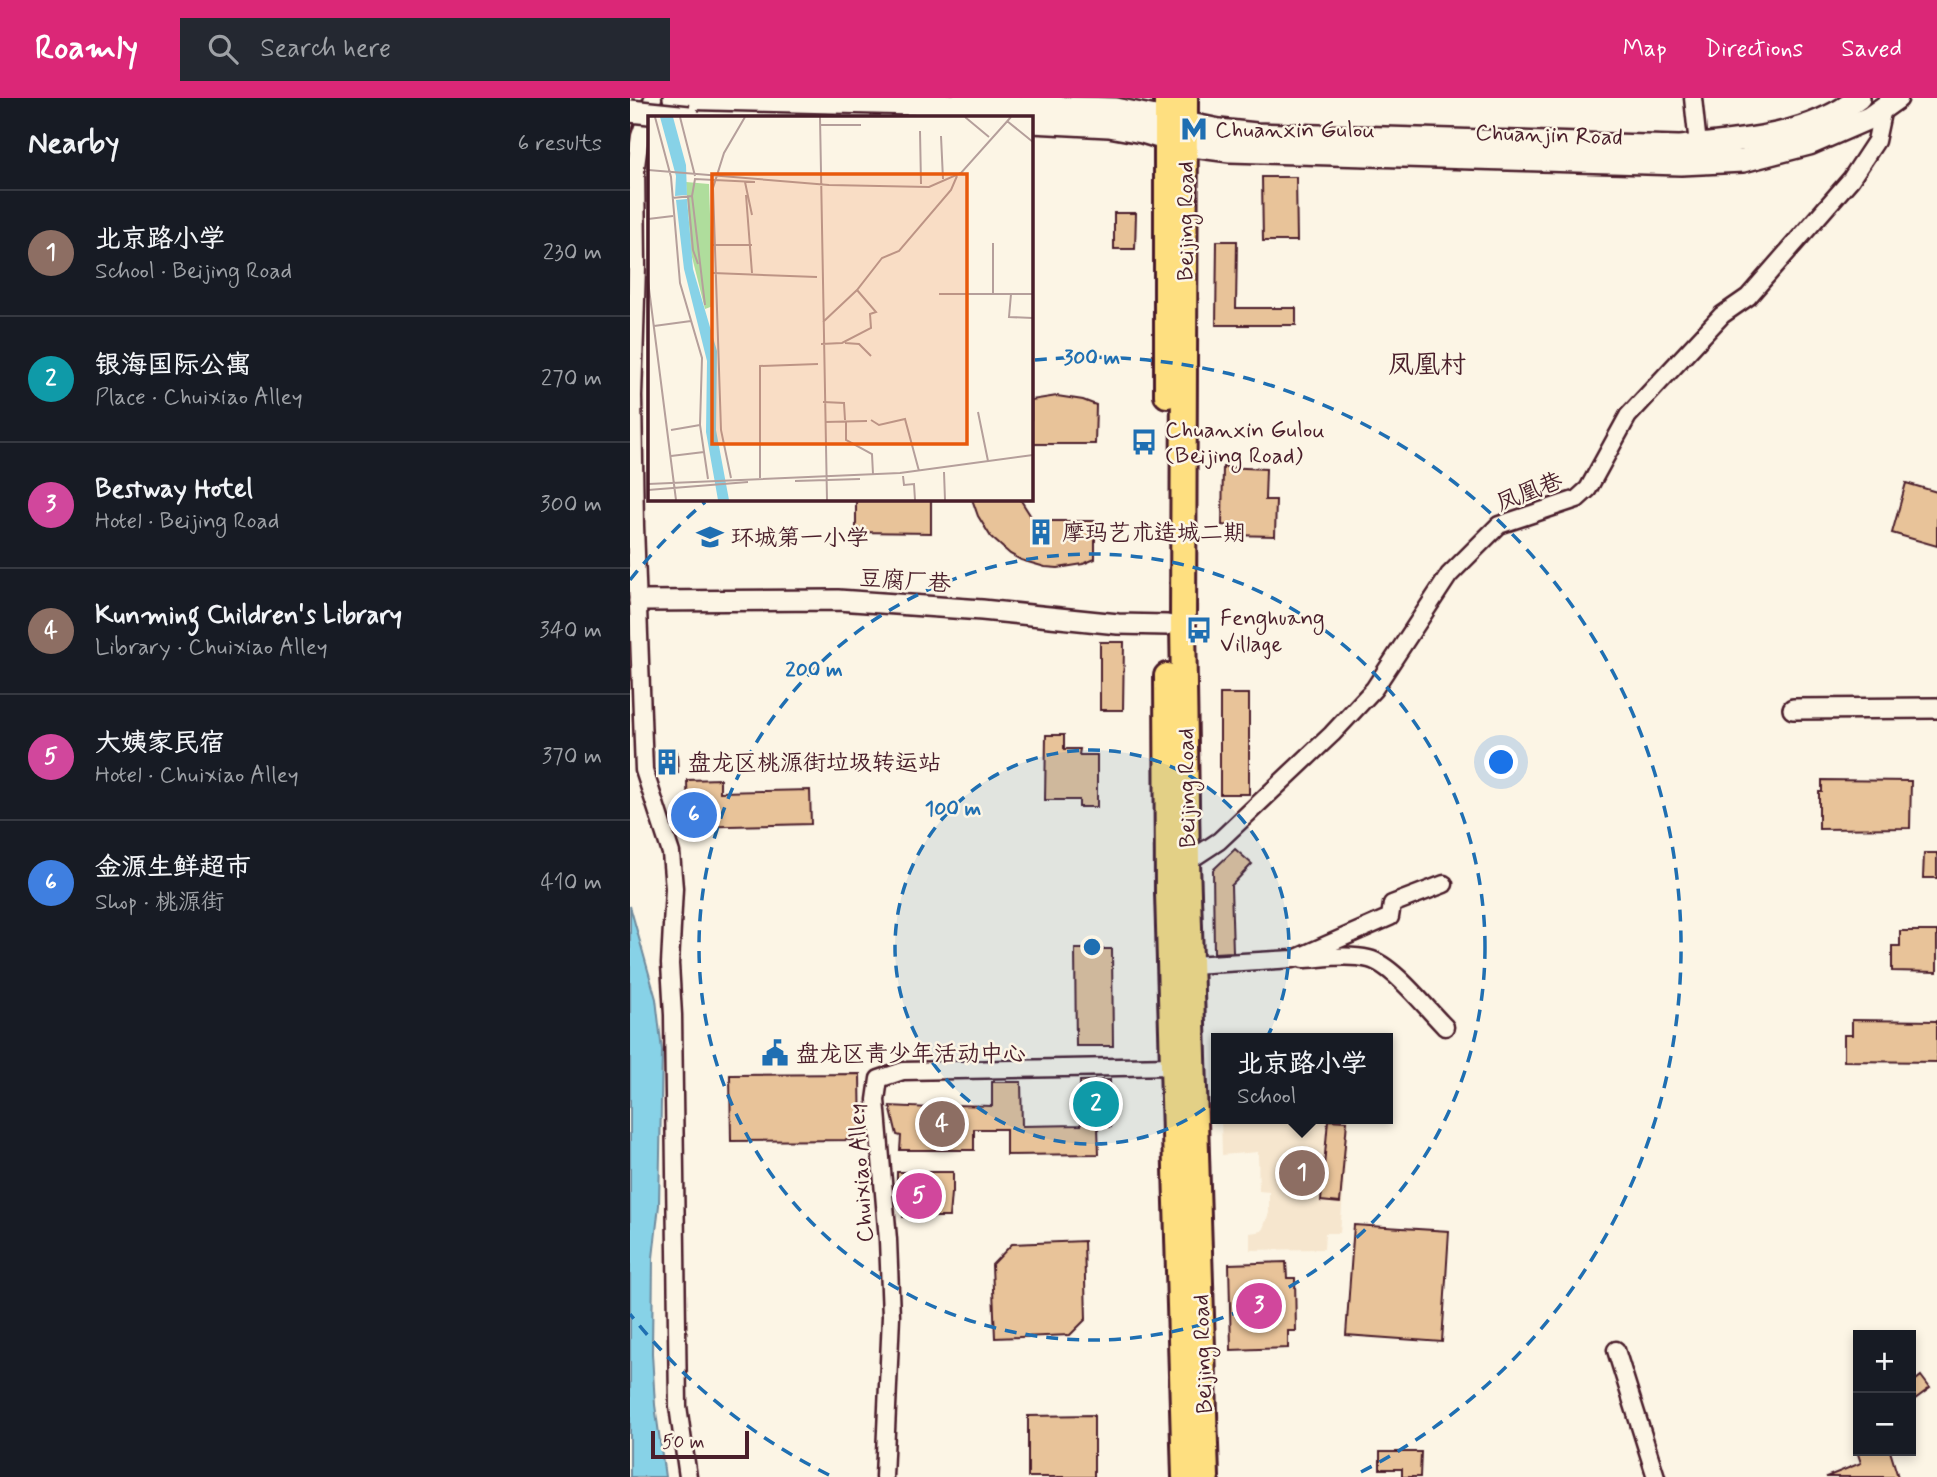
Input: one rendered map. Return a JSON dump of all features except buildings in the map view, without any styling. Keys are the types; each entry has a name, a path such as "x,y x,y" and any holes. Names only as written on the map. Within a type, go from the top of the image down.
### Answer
{"main road":[{"path":"674,98 1030,114 1116,109 1174,124"},
{"name":"Beijing Road","path":"1185,98 1174,124 1167,625 1168,893 1185,1477"},
{"name":"Chuanjin Road","path":"1174,124 1256,134 1678,147 1732,142 1785,132 1821,120 1859,98"},
{"name":"Chuanjin Road","path":"1174,124 1230,151 1633,163 1743,161 1809,144 1870,118 1888,101"},
{"path":"630,111 678,116"},
{"name":"Beijing Road","path":"1174,124 1187,862 1206,1477"}],"street":[{"path":"653,98 635,135 637,267 633,397 644,770 671,853 674,888 670,964 678,1406 688,1477"},
{"path":"1693,98 1698,145"},
{"name":"凤凰巷","path":"1187,862 1219,841 1332,734 1374,690 1449,575 1499,525 1577,499 1588,489 1628,416 1722,315 1748,297 1851,179 1876,141 1888,101"},
{"name":"豆腐厂巷","path":"639,601 838,600 982,610 1118,624 1167,625"},
{"path":"1793,709 1937,708"},
{"path":"1294,959 1375,926 1390,918 1392,904 1444,884"},
{"path":"1191,965 1353,957 1369,959 1384,965 1445,1027"},
{"name":"Chuixiao Alley","path":"884,1477 891,1316 888,1240 876,1100 879,1079 903,1071 1174,1066"},
{"path":"1616,1350 1656,1477"}],"shaded area":[{"path":"1221,1124 1349,1124 1340,1233 1325,1233 1324,1249 1250,1250 1250,1233 1262,1231 1269,1213 1269,1192 1259,1191 1258,1152 1222,1155"}],"water":[{"path":"630,906 656,999 662,1051 659,1205 653,1258 652,1353 655,1405 665,1477 630,1477"}],"place":[{"name":"Chuanxin Gulou","path":"1194,129"},
{"name":"Chuanxin Gulou (Beijing Road)","path":"1144,442"},
{"name":"摩玛艺术造城二期","path":"1041,532"},
{"name":"环城第一小学","path":"710,537"},
{"name":"Fenghuang Village","path":"1199,630"},
{"name":"盘龙区桃源街垃圾转运站","path":"667,762"},
{"name":"金源生鲜超市","path":"694,815"},
{"name":"盘龙区青少年活动中心","path":"775,1053"},
{"name":"银海国际公寓","path":"1096,1104"},
{"name":"Kunming Children's Library","path":"942,1124"},
{"name":"北京路小学","path":"1302,1173"},
{"name":"大姨家民宿","path":"919,1196"},
{"name":"Bestway Hotel","path":"1259,1306"}],"district":[{"name":"凤凰村","path":"1427,364"}]}
